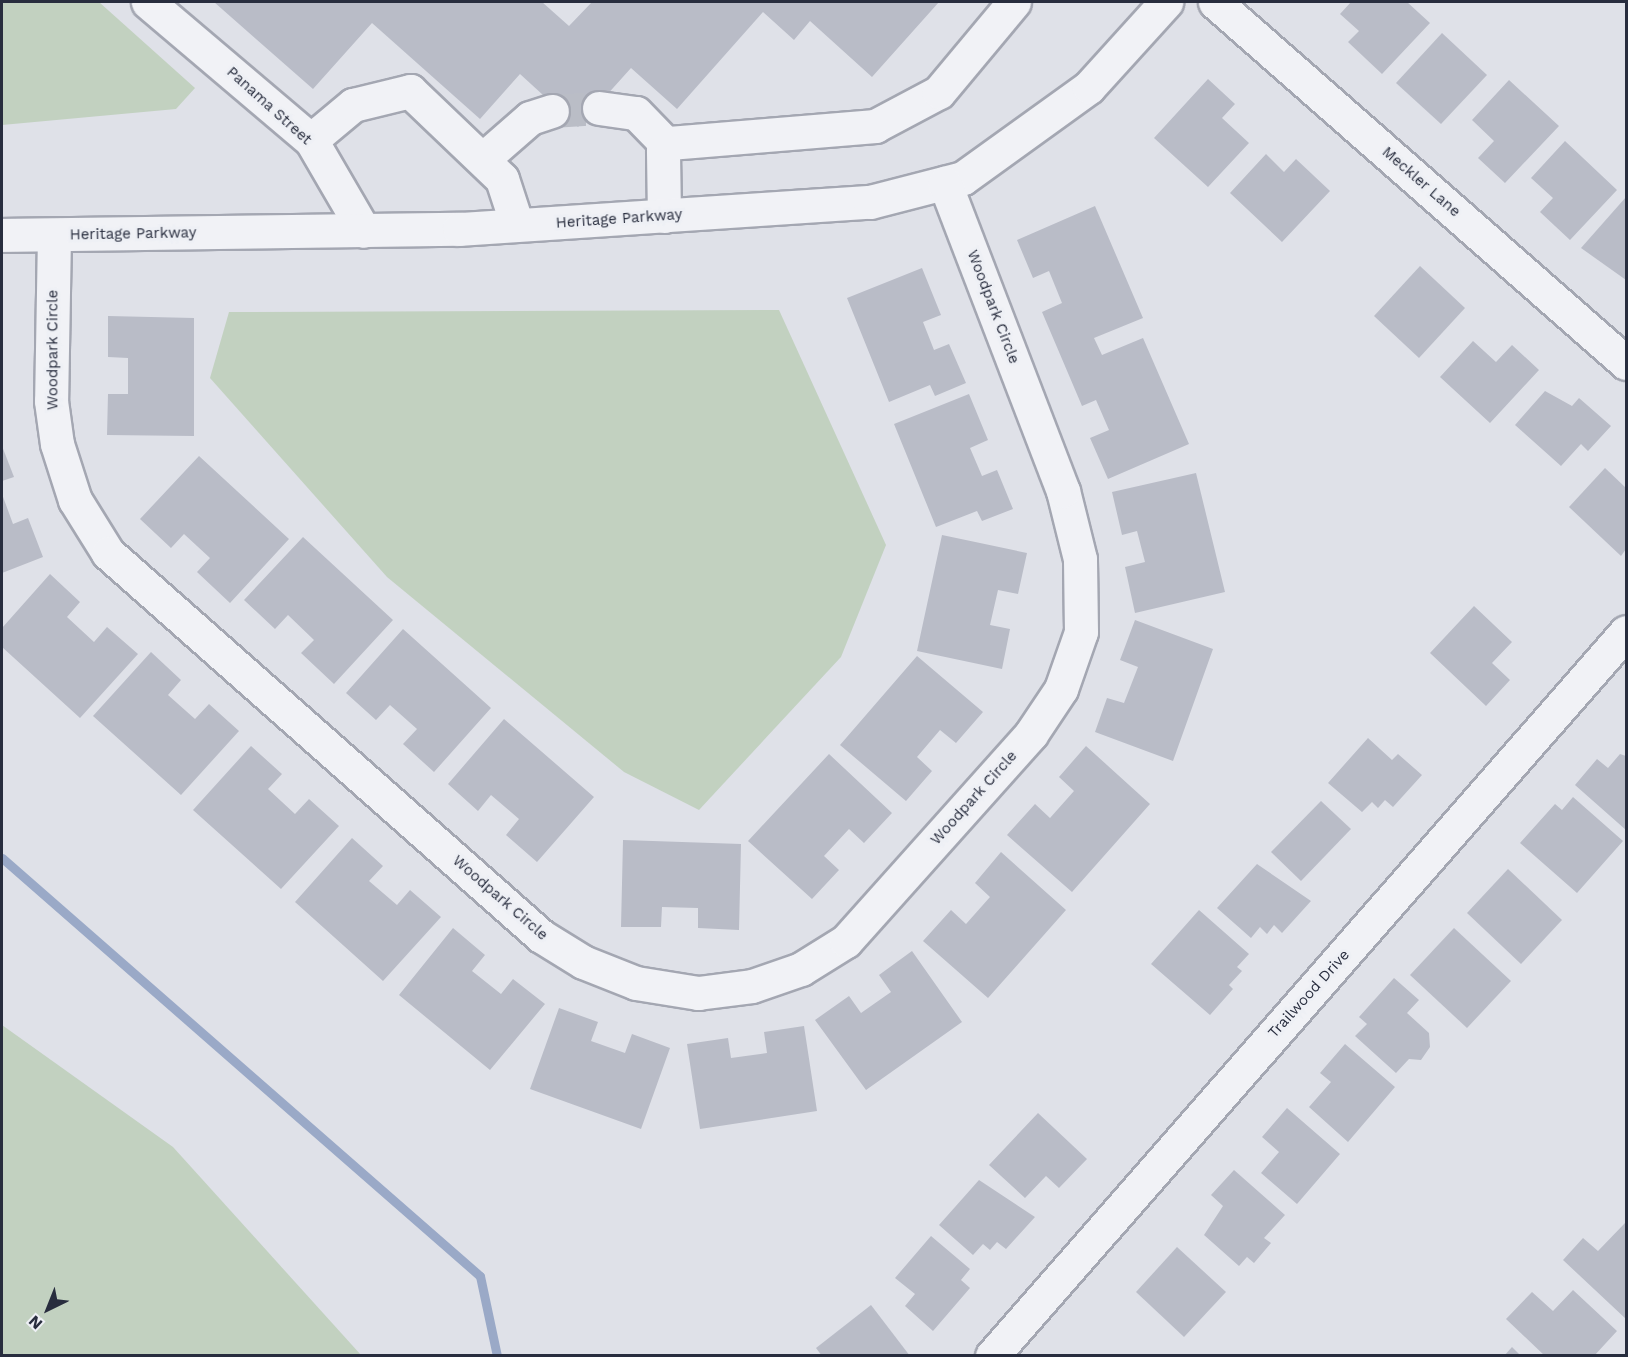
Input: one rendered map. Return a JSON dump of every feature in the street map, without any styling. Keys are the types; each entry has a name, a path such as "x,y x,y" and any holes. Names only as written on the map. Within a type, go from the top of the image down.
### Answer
{"street":[{"name":"Panama Street","path":"148,2 311,140 364,231"},
{"path":"667,146 875,126 939,92 1014,2"},
{"name":"Heritage Parkway","path":"2,235 364,231 517,225 870,202 963,178 1089,87 1166,2"},
{"name":"Meckler Lane","path":"1215,2 1626,363"},
{"path":"311,140 354,105 410,91 502,179 517,225"},
{"path":"599,108 636,113 667,146 664,216"},
{"path":"483,159 530,118 552,111"},
{"name":"Woodpark Circle","path":"54,235 51,401 57,444 75,500 108,553 541,936 583,962 636,983 698,993 762,983 801,969 846,941 1031,734 1061,689 1081,632 1080,559 1063,491 945,183"},
{"name":"Trailwood Drive","path":"992,1356 1626,632"}],"green space":[{"path":"2,2 99,2 195,88 176,109 2,125"},
{"path":"779,310 886,545 841,657 699,810 624,772 387,577 210,378 229,312"},
{"path":"2,1025 173,1147 361,1355 2,1355"}],"building":[{"path":"214,2 542,2 569,26 592,2 939,2 872,77 810,21 794,40 763,12 677,109 631,68 578,127 520,74 480,119 372,23 313,89"},
{"path":"1351,2 1407,2 1430,23 1382,74 1348,42 1359,31 1340,14"},
{"path":"1442,33 1487,75 1441,124 1396,83"},
{"path":"1208,79 1235,104 1222,118 1249,143 1208,187 1154,138"},
{"path":"1509,80 1559,126 1505,183 1478,158 1494,141 1472,120"},
{"path":"1565,141 1617,190 1570,240 1540,212 1553,198 1531,178"},
{"path":"1266,154 1284,172 1296,159 1330,191 1282,242 1230,193"},
{"path":"1626,197 1626,280 1581,248"},
{"path":"1095,206 1143,318 1094,338 1102,355 1143,338 1189,444 1108,479 1090,438 1109,430 1096,400 1082,406 1042,312 1062,303 1049,271 1033,278 1017,240"},
{"path":"1420,266 1465,308 1419,358 1374,316"},
{"path":"922,268 941,315 923,322 934,350 949,344 966,383 935,396 930,385 889,402 847,298"},
{"path":"108,316 194,318 194,436 107,435 108,394 128,394 128,358 108,357"},
{"path":"1473,341 1496,362 1512,345 1539,370 1490,423 1440,377"},
{"path":"1545,391 1572,406 1579,398 1611,426 1588,451 1581,444 1561,466 1515,425"},
{"path":"969,394 988,440 970,448 982,476 997,470 1013,509 982,521 977,511 936,527 894,424"},
{"path":"2,446 14,477 2,481"},
{"path":"199,456 289,539 230,603 197,572 210,558 184,534 171,548 140,519"},
{"path":"1605,468 1626,488 1626,549 1621,556 1569,507"},
{"path":"1196,473 1225,592 1135,613 1125,567 1145,562 1137,531 1122,535 1112,492"},
{"path":"2,494 13,524 28,518 43,557 2,573"},
{"path":"942,535 1027,553 1018,594 998,590 990,625 1010,629 1002,669 917,651"},
{"path":"303,537 393,620 334,684 301,653 314,640 288,615 275,629 244,600"},
{"path":"50,574 80,602 67,617 94,642 107,627 138,654 80,718 2,647 2,628"},
{"path":"1474,606 1512,642 1492,663 1510,680 1486,706 1430,653"},
{"path":"1135,620 1213,649 1173,761 1095,732 1107,698 1124,703 1138,667 1120,660"},
{"path":"403,629 491,708 434,772 403,744 417,729 390,705 376,720 346,693"},
{"path":"151,652 181,680 168,695 195,719 209,704 239,731 181,795 93,716"},
{"path":"917,656 983,712 956,743 940,730 917,757 932,771 906,801 840,745"},
{"path":"504,719 594,797 537,862 506,835 519,819 491,795 478,811 448,784"},
{"path":"1368,738 1392,760 1398,754 1422,775 1393,807 1385,800 1378,808 1372,802 1362,812 1328,783"},
{"path":"251,746 282,774 268,789 295,814 309,799 339,826 281,889 193,810"},
{"path":"1086,746 1150,804 1072,892 1007,835 1035,804 1050,818 1074,791 1059,777"},
{"path":"829,754 892,813 864,843 849,829 824,856 839,870 812,899 748,841"},
{"path":"1620,754 1626,756 1626,830 1575,785 1597,759 1608,768"},
{"path":"1573,797 1623,841 1577,893 1520,843 1555,804 1562,810"},
{"path":"1321,801 1351,829 1301,881 1271,852"},
{"path":"352,838 383,866 369,881 397,905 410,890 441,917 383,981 295,902"},
{"path":"623,840 741,844 739,930 698,928 698,908 662,907 661,927 621,927"},
{"path":"1001,852 1066,910 988,998 923,941 951,910 966,924 990,897 975,883"},
{"path":"1257,864 1311,901 1282,933 1274,925 1267,934 1260,927 1251,938 1217,908"},
{"path":"1508,869 1562,920 1521,964 1467,913"},
{"path":"1199,910 1249,954 1237,967 1242,971 1229,985 1233,989 1210,1015 1151,964"},
{"path":"453,928 485,955 472,971 501,994 513,979 545,1004 490,1070 399,995"},
{"path":"1454,928 1511,981 1467,1028 1410,975"},
{"path":"912,951 962,1022 866,1090 815,1020 849,996 861,1013 891,992 879,975"},
{"path":"1394,978 1419,1000 1407,1013 1429,1033 1430,1047 1421,1060 1409,1059 1396,1073 1355,1036 1367,1024 1359,1017"},
{"path":"559,1008 598,1022 591,1041 625,1053 632,1034 670,1048 641,1129 530,1089"},
{"path":"804,1026 817,1111 700,1129 687,1044 728,1038 731,1058 767,1053 764,1032"},
{"path":"1345,1044 1395,1087 1348,1142 1309,1107 1331,1082 1320,1073"},
{"path":"1287,1108 1340,1154 1297,1204 1261,1173 1279,1152 1262,1137"},
{"path":"1038,1113 1087,1159 1059,1188 1046,1176 1025,1198 989,1165"},
{"path":"1234,1170 1285,1215 1264,1238 1271,1243 1254,1263 1247,1257 1239,1266 1204,1235 1223,1206 1211,1195"},
{"path":"979,1180 1035,1217 1006,1249 997,1242 990,1250 983,1244 973,1255 939,1225"},
{"path":"1625,1223 1626,1319 1563,1260 1583,1238 1598,1251"},
{"path":"931,1236 970,1269 961,1280 970,1288 933,1331 905,1306 915,1294 895,1278"},
{"path":"1177,1247 1226,1292 1184,1337 1136,1292"},
{"path":"1573,1290 1617,1331 1594,1356 1545,1356 1506,1319 1532,1292 1553,1311"},
{"path":"871,1305 910,1356 822,1356 816,1348"},
{"path":"1512,1347 1521,1356 1504,1356"}],"waterway":[{"path":"2,858 480,1276 497,1356"}],"tunnel":[{"path":"552,111 599,108"}]}
